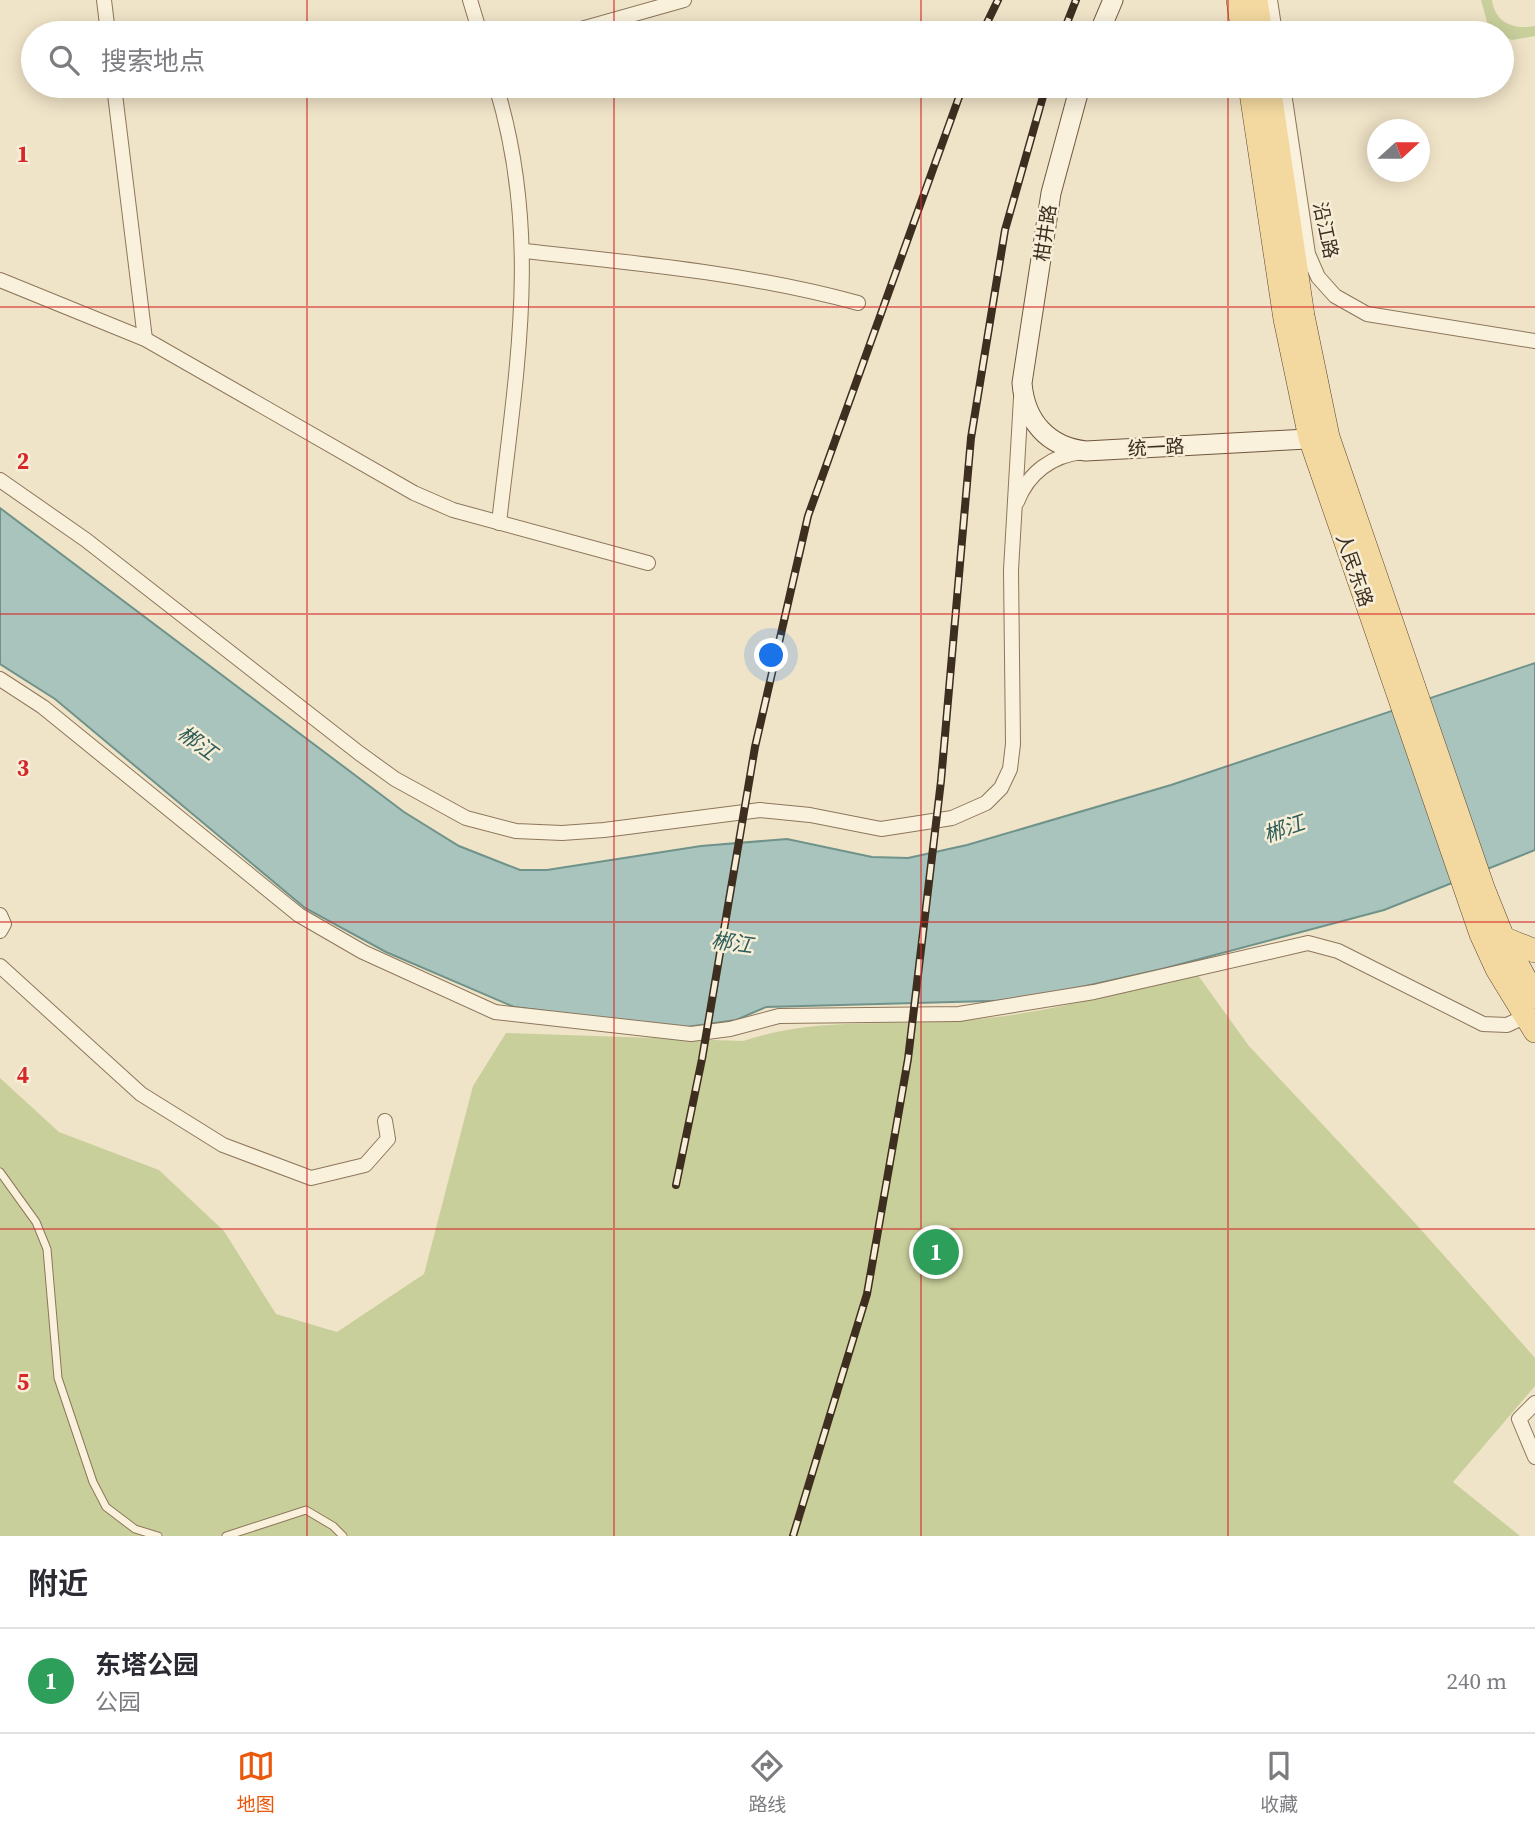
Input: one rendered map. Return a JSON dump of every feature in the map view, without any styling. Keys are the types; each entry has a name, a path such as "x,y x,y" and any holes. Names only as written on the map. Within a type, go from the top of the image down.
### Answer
{"main road":[{"path":"1238,0 1241,21"},
{"path":"1256,0 1259,21"},
{"name":"人民东路","path":"1253,98 1285,318 1319,438 1475,892 1497,969 1531,1015"},
{"name":"人民东路","path":"1271,98 1319,438"},
{"name":"人民东路","path":"1475,892 1528,975 1531,1015"},
{"path":"1503,937 1535,951"},
{"path":"1497,969 1528,975"}],"street":[{"path":"104,0 107,21"},
{"path":"470,0 476,21"},
{"path":"610,21 684,0"},
{"path":"1104,21 1113,0"},
{"path":"1270,0 1273,21"},
{"path":"115,98 145,339"},
{"path":"499,98 511,142 524,251 524,301 499,523"},
{"name":"柑井路","path":"1023,383 1051,193 1077,98"},
{"name":"沿江路","path":"1285,98 1308,254 1326,287 1345,303 1367,314 1535,341"},
{"path":"524,251 709,271 787,284 858,303"},
{"path":"0,280 145,339 414,493 453,510 648,562"},
{"path":"0,480 86,540 395,779 466,818 516,831 562,833 760,810 810,815 881,829 952,818 986,803 1002,788 1010,769 1013,744 1010,636 1013,521 1023,383"},
{"name":"统一路","path":"1023,383 1026,406 1037,427 1054,442 1087,451 1319,438"},
{"path":"1013,521 1018,499 1038,471 1060,457 1087,451"},
{"path":"0,679 53,715 299,915 363,952 495,1012 691,1034 779,1016 959,1014 1094,992 1308,943 1338,951 1483,1024 1507,1025 1531,1015"},
{"path":"0,915 4,924 0,931"},
{"path":"0,966 141,1094 223,1145 311,1178 365,1164 388,1139 385,1121"},
{"path":"1535,1403 1519,1419 1535,1457"}],"lane":[{"path":"0,1172 36,1222 47,1249 58,1378 93,1482 106,1507 135,1529 158,1536"},
{"path":"226,1536 306,1510 332,1525 342,1536"}],"green space":[{"path":"1481,0 1492,0 1497,14 1504,21 1487,21"},
{"path":"1514,26 1535,26 1535,36 1514,40"},
{"path":"1197,974 1249,1046 1416,1224 1535,1358 1535,1386 1453,1482 1520,1536 0,1536 0,1078 59,1132 159,1170 224,1231 276,1314 337,1332 424,1274 473,1086 506,1033 743,1041 821,1026 955,1021 1016,1014 1077,1003"}],"water":[{"name":"郴江","path":"0,508 404,812 459,846 520,870 547,870 701,846 787,839 872,857 908,858 967,845 1171,785 1535,663 1535,850 1384,910 1162,969 1023,1000 766,1007 736,1020 680,1028 514,1007 386,952 305,908 55,699 0,664"}],"railway":[{"path":"988,21 998,0"},
{"path":"1068,21 1076,0"},
{"path":"676,1185 702,1059 755,747 808,516 959,98"},
{"path":"793,1536 867,1294 908,1059 941,781 971,438 1005,230 1043,98"}],"place":[{"name":"东塔公园","path":"936,1252"}]}
